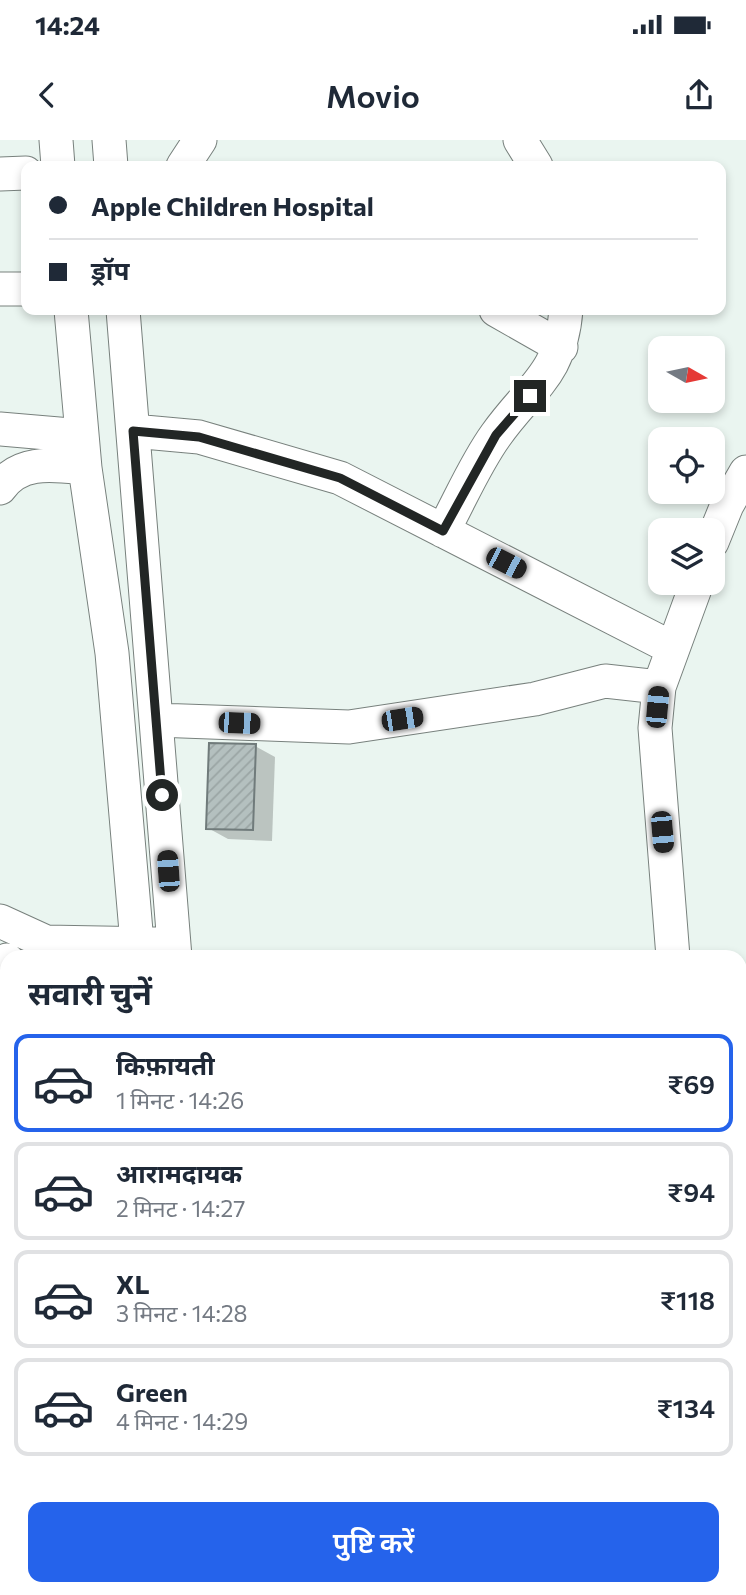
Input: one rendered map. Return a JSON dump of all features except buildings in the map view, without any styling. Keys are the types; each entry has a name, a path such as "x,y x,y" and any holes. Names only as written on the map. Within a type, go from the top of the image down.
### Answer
{"street":[{"path":"56,140 58,161"},
{"path":"109,140 111,161"},
{"path":"520,140 533,161"},
{"path":"0,174 21,173"},
{"path":"0,289 21,289"},
{"path":"71,315 83,452 113,653 137,943"},
{"path":"122,315 174,950"},
{"path":"505,315 561,347"},
{"path":"443,531 496,435 541,383 561,347 565,315"},
{"path":"0,429 83,452"},
{"path":"133,431 199,437 340,478 672,648"},
{"path":"0,488 18,471 83,452"},
{"path":"722,518 746,472"},
{"path":"672,950 655,728 659,687 692,595"},
{"path":"156,720 349,727 535,699 605,681 659,687"},
{"path":"10,943 137,943 166,950"}],"route":[{"path":"162,795 133,431 199,437 340,478 443,531 496,435 530,396"}]}
